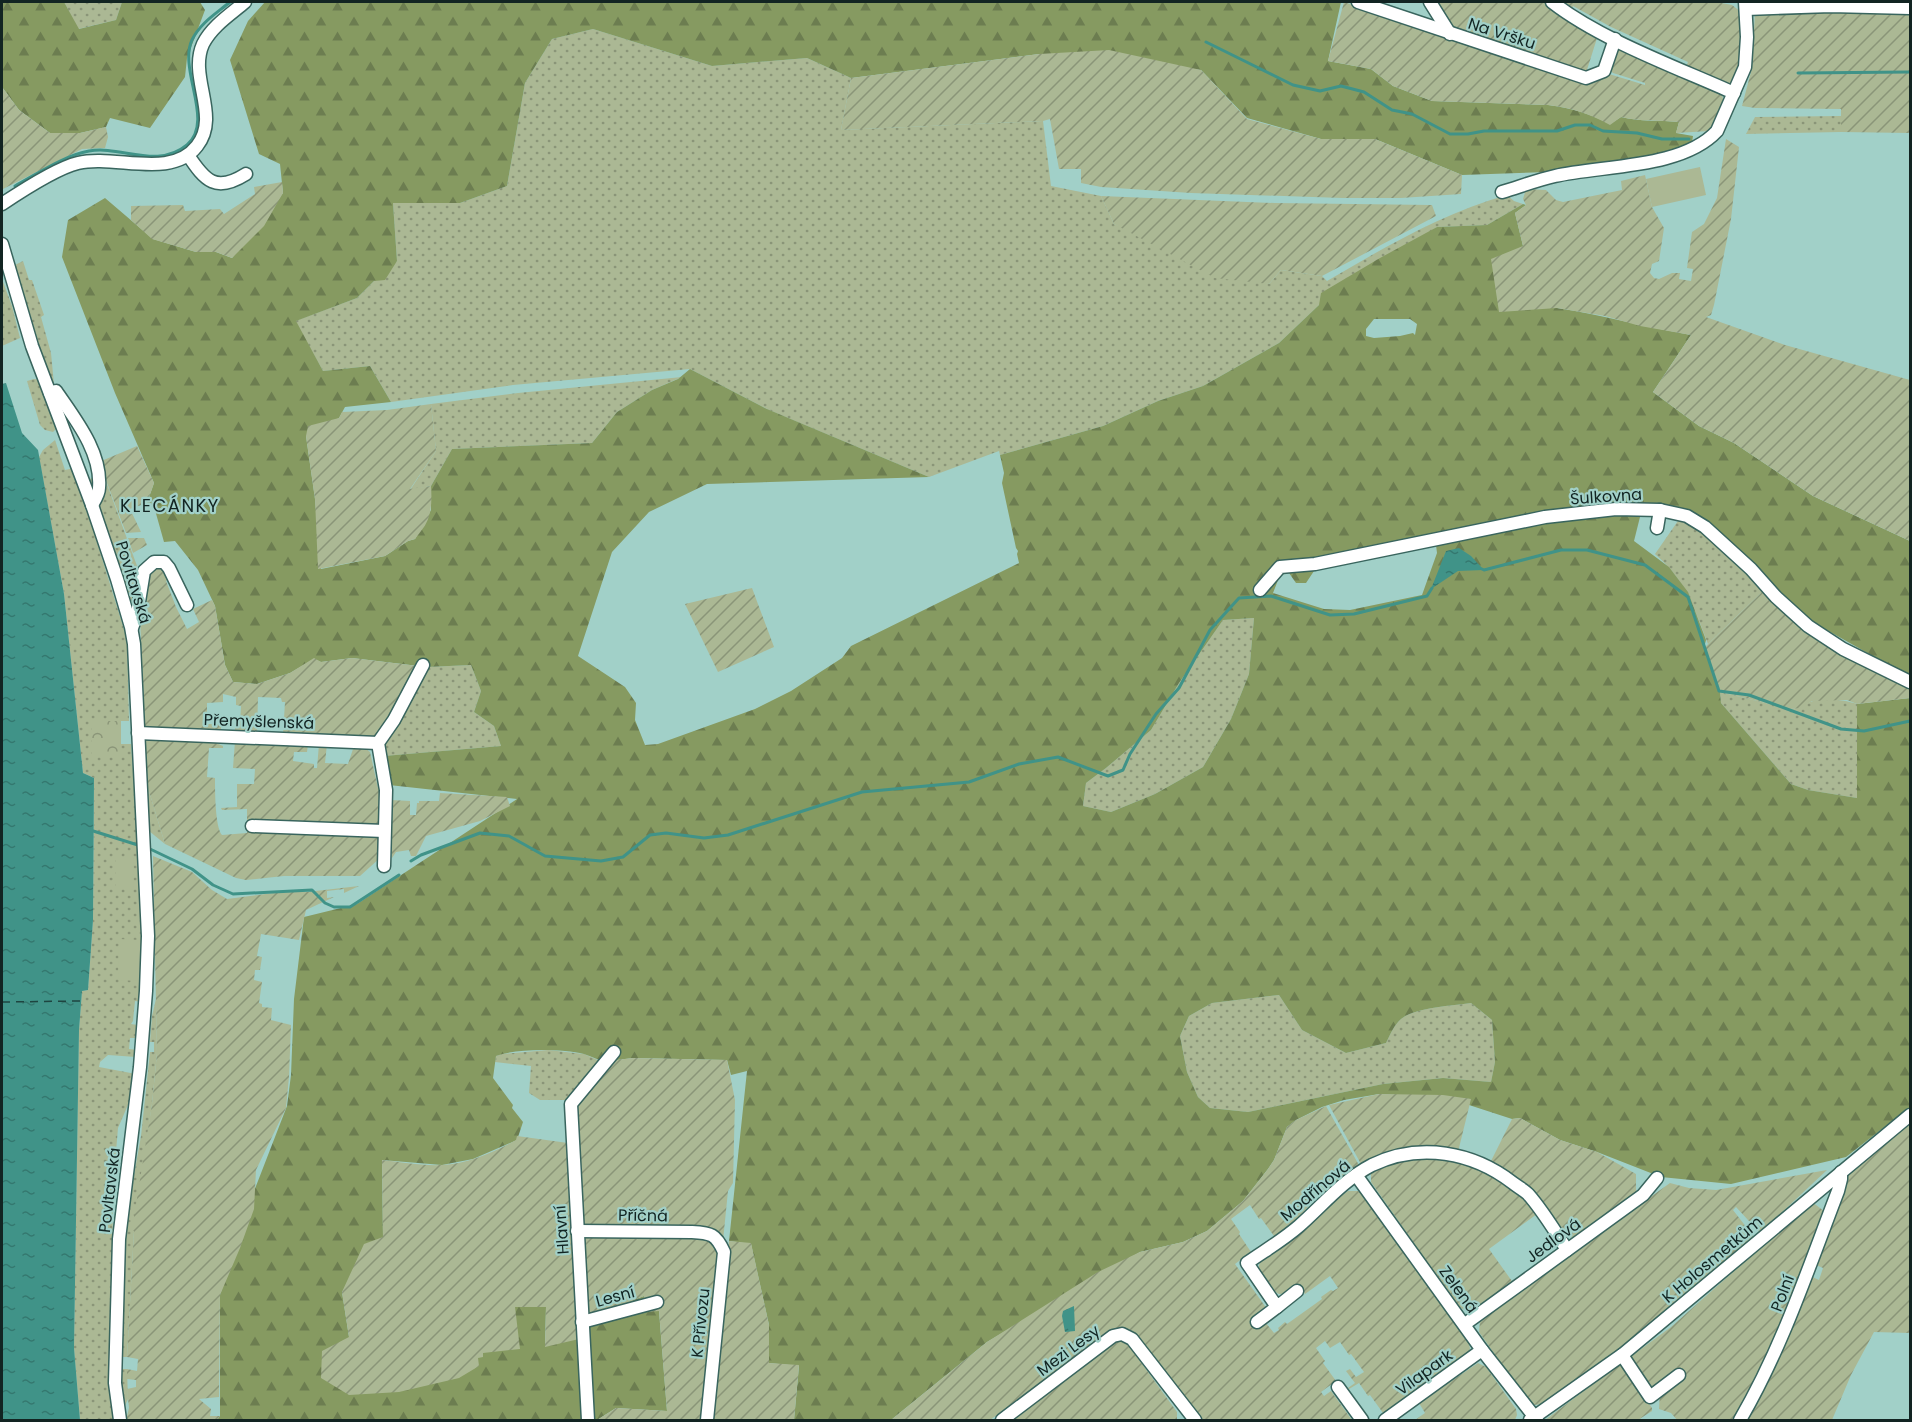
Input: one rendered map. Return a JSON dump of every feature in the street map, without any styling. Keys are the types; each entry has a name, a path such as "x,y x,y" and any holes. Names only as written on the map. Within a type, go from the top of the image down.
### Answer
{"street":[{"path":"2,204 75,164 93,160 161,164 180,160 188,155 198,145 206,127 206,112 198,69 200,53 209,34 245,2"},
{"name":"Na Vršku","path":"1358,2 1586,78 1604,71 1615,39"},
{"path":"1430,2 1450,33"},
{"path":"1552,2 1615,39 1734,93"},
{"path":"1502,192 1554,176 1657,159 1702,144 1717,131 1745,67 1747,37 1745,5 1911,8"},
{"path":"188,155 207,180 217,183 234,181 246,174"},
{"name":"Povltavská","path":"2,244 32,346 92,505 132,628 148,936 140,1067 119,1239 116,1393 120,1420"},
{"path":"50,393 56,391 79,424 97,462 100,490 92,505"},
{"name":"Šulkovna","path":"1260,590 1280,567 1315,564 1545,517 1616,509 1660,510 1688,516 1705,527 1808,626 1843,649 1911,682"},
{"path":"1657,528 1660,510"},
{"path":"132,628 137,614 144,571 154,562 164,562 169,568 187,604"},
{"path":"384,866 386,790 378,743 394,720 423,665"},
{"name":"Přemyšlenská","path":"138,733 378,743"},
{"path":"252,826 384,831"},
{"name":"Hlavní","path":"588,1420 571,1104 614,1052"},
{"name":"K Holosmetkům","path":"1534,1420 1622,1355 1911,1115"},
{"name":"Modřínová","path":"1277,1307 1247,1263 1298,1227 1332,1193 1356,1176 1373,1165 1400,1155 1449,1154 1468,1158 1496,1170 1527,1194 1550,1223 1566,1251"},
{"name":"Polní","path":"1740,1420 1760,1387 1784,1334 1838,1191 1841,1172"},
{"name":"Zelená","path":"1356,1176 1534,1420"},
{"name":"Jedlová","path":"1465,1324 1642,1195 1657,1178"},
{"name":"Příčná","path":"577,1230 710,1233"},
{"name":"K Přívozu","path":"707,1420 724,1252 719,1241 710,1233"},
{"path":"1257,1322 1297,1291"},
{"name":"Lesní","path":"582,1322 657,1302"},
{"name":"Mezi Lesy","path":"1002,1420 1113,1336 1122,1334 1131,1339 1189,1418"},
{"name":"Vilapark","path":"1385,1420 1482,1350"},
{"path":"1622,1355 1650,1397 1679,1375"},
{"path":"1338,1387 1362,1420"}],"green space":[{"path":"2,2 64,2 79,29 116,20 122,2 200,2 205,10 187,58 185,77 150,128 110,118 106,127 80,133 50,133 19,110 2,87"},
{"path":"64,2 122,2 116,20 78,29"},
{"path":"265,2 1341,2 1328,61 1371,69 1393,86 1432,101 1548,105 1580,112 1610,124 1621,117 1679,122 1676,133 1693,136 1692,142 1663,153 1549,172 1462,175 1375,139 1321,139 1247,118 1201,70 1039,54 851,78 807,58 712,66 593,29 552,39 525,83 507,186 460,203 393,203 397,261 385,280 374,281 357,298 296,321 323,371 370,366 391,402 345,407 339,418 306,436 315,499 321,569 385,556 415,539 431,510 431,486 452,449 592,443 617,412 652,390 678,379 690,369 767,409 929,477 707,484 649,512 612,552 578,656 625,687 636,703 635,720 645,745 658,744 755,709 791,691 842,658 851,646 1019,563 1002,483 1004,473 1000,455 1103,426 1158,401 1203,386 1279,343 1319,305 1321,293 1380,258 1437,227 1487,225 1523,204 1526,205 1515,213 1523,246 1557,308 1691,335 1653,392 1699,426 1734,443 1813,496 1910,541 1910,677 1761,593 1763,591 1726,551 1689,520 1641,513 1634,541 1669,567 1688,592 1706,640 1704,648 1720,692 1721,703 1791,784 1808,790 1857,798 1857,704 1910,698 1910,1107 1846,1157 1731,1184 1661,1177 1560,1140 1520,1118 1512,1119 1469,1105 1470,1099 1379,1094 1344,1100 1322,1107 1287,1127 1268,1169 1243,1201 1207,1231 1183,1242 1140,1252 987,1342 891,1420 794,1420 799,1366 769,1363 769,1325 751,1244 729,1241 747,1071 731,1075 727,1060 633,1058 617,1060 610,1065 584,1054 564,1051 540,1050 505,1053 496,1056 493,1078 523,1122 517,1140 473,1159 442,1165 382,1160 383,1238 342,1292 349,1337 478,1357 515,1307 546,1307 545,1346 576,1306 618,1306 644,1296 650,1311 659,1311 667,1411 616,1408 597,1420 217,1420 220,1416 220,1295 244,1217 287,1106 291,1075 294,999 304,917 357,904 517,799 389,785 384,756 501,746 494,726 474,712 481,691 471,665 427,667 352,658 321,662 314,659 290,673 257,684 233,682 225,665 215,606 198,570 175,541 164,542 155,510 147,503 154,483 115,393 62,257 68,220 105,198 153,239 196,252 216,252 232,258 283,193 280,164 259,154 230,60 248,21","holes":["1374,319 1410,319 1417,324 1415,335 1413,333 1374,338 1366,336 1366,329","1436,545 1437,553 1422,595 1350,610 1324,609 1273,593 1280,575 1289,573 1296,583 1306,583 1314,571 1333,565","1254,618 1249,674 1231,719 1203,767 1155,794 1111,812 1083,806 1086,783 1151,730 1179,683 1223,620","1279,995 1302,1030 1346,1053 1386,1043 1396,1024 1408,1015 1425,1009 1471,1003 1492,1020 1495,1062 1491,1082 1443,1078 1383,1084 1248,1112 1210,1108 1198,1097 1187,1072 1180,1036 1189,1016 1212,1003"]},
{"path":"1344,2 1592,82 1609,74 1645,85 1645,83 1611,71 1615,50 1618,47 1654,61 1722,95 1724,103 1710,131 1676,133 1679,122 1621,117 1610,125 1580,112 1548,105 1432,101 1393,86 1371,69 1328,61"},
{"path":"1438,2 1545,2 1559,13 1598,35 1586,73 1454,32 1437,5"},
{"path":"1559,2 1716,2 1732,5 1741,12 1741,66 1731,84 1728,84 1686,67 1688,62 1611,27 1573,6 1571,10"},
{"path":"1780,10 1910,14 1910,133 1841,132 1841,109 1742,106 1752,68 1755,12"},
{"path":"593,29 712,66 807,58 851,78 841,130 1043,121 1051,186 1101,196 1114,224 1269,284 1281,270 1322,276 1327,281 1393,244 1460,211 1507,195 1523,204 1487,225 1437,227 1319,305 1279,343 1203,386 1158,401 1103,426 1000,455 999,451 929,477 769,410 690,369 513,385 391,402 370,366 323,371 295,321 357,298 397,261 393,203 460,203 507,186 525,83 552,39"},
{"path":"1109,50 1201,70 1247,119 1321,139 1375,139 1462,175 1461,194 1401,198 1342,198 1191,193 1101,187 1081,183 1081,169 1059,169 1050,119 841,130 851,78 1039,54"},
{"path":"2,87 19,110 50,133 80,133 106,127 108,137 105,148 82,149 3,189"},
{"path":"1841,116 1841,132 1746,134 1755,117"},
{"path":"1726,139 1739,147 1731,219 1714,305 1711,315 1706,317 1785,345 1910,380 1910,541 1813,496 1734,443 1699,426 1653,392 1691,335 1557,308 1499,312 1491,259 1523,246 1515,213 1526,205 1523,199 1526,189 1546,190 1556,200 1563,202 1622,190 1621,181 1645,175 1652,207 1664,228 1659,261 1652,264 1650,273 1654,278 1659,279 1672,273 1680,273 1679,279 1691,281 1693,269 1687,268 1692,232 1704,224 1717,198"},
{"path":"1700,167 1706,195 1652,207 1646,179"},
{"path":"282,182 283,193 264,226 232,258 216,252 196,252 152,239 131,220 131,206 183,205 185,211 220,209 224,214 255,194 254,187"},
{"path":"1101,196 1275,203 1432,205 1436,216 1322,276 1281,270 1269,284 1215,278 1114,224"},
{"path":"23,261 44,315 41,317 51,353 54,384 44,361 15,265"},
{"path":"2,279 20,338 2,346"},
{"path":"682,377 652,390 617,412 592,443 452,449 431,486 410,490 436,451 431,404"},
{"path":"41,380 57,423 53,432 45,430 40,425 27,381"},
{"path":"431,404 436,451 410,489 431,486 430,510 425,526 415,539 385,556 318,569 315,499 306,436 308,426 339,418 342,412 387,410"},
{"path":"55,440 65,470 74,468 127,639 129,721 121,721 120,744 131,744 145,934 142,1002 135,1001 131,1024 137,1025 135,1038 130,1038 129,1049 137,1050 136,1057 108,1055 100,1062 99,1067 136,1074 134,1091 118,1128 113,1187 112,1305 109,1345 115,1420 80,1420 74,1348 79,1030 82,991 88,990 93,921 94,778 83,773 64,594 39,457 43,450"},
{"path":"137,446 154,483 147,503 130,509 141,532 126,533 99,462"},
{"path":"93,460 104,476 140,574 131,613 90,479 94,477 89,462"},
{"path":"1680,518 1690,522 1713,539 1764,590 1708,644 1682,584 1655,554"},
{"path":"128,538 144,538 147,545 133,553"},
{"path":"161,566 171,576 166,581 187,629 199,622 193,609 212,600 225,665 233,682 257,684 290,673 314,658 321,662 352,658 418,666 379,737 283,735 285,702 282,702 281,698 258,697 257,734 235,733 235,725 240,725 241,706 236,705 236,697 223,694 223,702 207,703 207,724 221,724 221,733 145,729 140,618 150,569"},
{"path":"752,588 774,647 718,672 685,604"},
{"path":"1764,590 1910,686 1910,698 1857,704 1847,700 1812,701 1801,708 1790,709 1720,692 1704,648"},
{"path":"1254,618 1249,674 1231,719 1203,767 1155,794 1111,812 1083,806 1086,783 1151,730 1179,683 1223,620"},
{"path":"471,665 481,691 474,712 494,726 501,746 384,756 384,740 427,667"},
{"path":"1720,692 1790,709 1813,701 1824,700 1857,704 1857,798 1808,790 1791,784 1721,703"},
{"path":"92,721 121,721 121,755 92,755"},
{"path":"145,738 148,788 165,844 149,831 142,739"},
{"path":"145,738 209,740 223,746 223,748 209,748 207,777 215,778 217,817 222,835 247,833 247,809 222,810 221,808 237,807 237,784 254,784 255,769 233,768 235,741 308,744 307,752 294,752 293,761 314,764 314,768 317,768 319,744 327,744 325,763 348,764 354,746 366,749 370,752 378,788 380,788 380,858 360,876 284,876 246,880 236,878 165,844 148,788"},
{"path":"440,793 507,797 510,806 480,821 426,836 416,856 411,856 409,850 396,852 392,858 391,800 410,801 410,815 416,815 419,801 439,801"},
{"path":"153,856 192,872 212,890 227,899 359,886 344,893 344,889 327,891 327,898 334,897 306,910 299,940 261,934 257,956 262,957 260,970 255,970 254,980 262,982 259,1003 262,1007 272,1008 271,1020 291,1025 289,1077 286,1108 256,1170 254,1209 220,1295 219,1397 199,1399 211,1409 210,1416 220,1416 217,1420 126,1420 129,1408 127,1389 136,1387 136,1380 127,1379 127,1369 137,1371 138,1359 127,1357 134,1231 132,1230 152,1104 157,1053"},
{"path":"116,858 134,858 133,889 116,889"},
{"path":"119,939 141,940 139,981 118,980"},
{"path":"1279,995 1302,1030 1346,1053 1386,1043 1396,1024 1408,1015 1425,1009 1471,1003 1492,1020 1495,1062 1491,1082 1443,1078 1383,1084 1248,1112 1210,1108 1198,1097 1187,1072 1180,1036 1189,1016 1212,1003"},
{"path":"156,999 157,1053 134,1231 127,1357 119,1357 124,1231 141,1136 150,1052 154,1052 154,1042 150,1042"},
{"path":"548,1050 584,1054 600,1061 568,1100 540,1100 529,1093 531,1066 495,1062 496,1056 502,1054"},
{"path":"633,1058 727,1060 735,1100 733,1183 728,1191 705,1420 597,1420 616,1408 667,1411 659,1311 646,1312 644,1296 588,1318 579,1339 545,1347 546,1307 515,1307 520,1349 483,1353 483,1357 478,1358 479,1366 459,1378 399,1392 349,1395 321,1378 322,1351 349,1337 342,1292 364,1244 383,1237 382,1160 427,1165 452,1164 490,1153 516,1140 517,1136 568,1143 573,1110 616,1060"},
{"path":"1379,1094 1443,1095 1471,1099 1458,1152 1362,1166 1329,1105"},
{"path":"1326,1106 1360,1167 1319,1195 1292,1224 1274,1236 1250,1205 1231,1219 1251,1252 1235,1264 1267,1309 1251,1320 1257,1328 1265,1322 1274,1333 1285,1322 1287,1324 1322,1299 1321,1297 1338,1288 1330,1276 1305,1294 1298,1284 1280,1294 1274,1291 1268,1283 1259,1265 1263,1259 1300,1233 1328,1205 1348,1191 1358,1191 1365,1196 1469,1343 1470,1349 1467,1354 1383,1413 1359,1383 1348,1388 1355,1383 1346,1371 1350,1369 1356,1377 1364,1372 1351,1354 1349,1355 1340,1342 1330,1348 1325,1341 1316,1348 1336,1381 1321,1392 1324,1396 1331,1391 1352,1420 1199,1420 1136,1335 1129,1329 1115,1328 990,1420 891,1420 987,1342 1098,1272 1140,1252 1183,1242 1207,1231 1243,1201 1268,1169 1287,1127 1296,1120"},
{"path":"1520,1118 1560,1140 1597,1152 1636,1174 1636,1197 1576,1238 1565,1237 1490,1163 1512,1119"},
{"path":"1910,1121 1910,1333 1874,1332 1851,1375 1832,1420 1747,1420 1781,1353 1810,1276 1819,1280 1823,1268 1814,1264 1848,1175 1853,1168"},
{"path":"1425,1157 1458,1162 1502,1180 1537,1214 1489,1249 1514,1284 1476,1310 1466,1311 1458,1306 1371,1182 1373,1170 1401,1160"},
{"path":"1827,1170 1760,1233 1736,1207 1733,1210 1754,1237 1653,1322 1544,1404 1534,1405 1526,1399 1479,1332 1480,1321 1483,1317 1670,1183 1689,1188 1716,1190"},
{"path":"1812,1202 1824,1211 1774,1344 1735,1420 1677,1420 1671,1413 1659,1409 1660,1392 1652,1391 1626,1360 1671,1327"},
{"path":"729,1241 751,1243 769,1325 769,1363 799,1365 794,1420 712,1420"},
{"path":"1117,1341 1127,1343 1177,1412 1177,1420 1010,1420"},
{"path":"1478,1363 1486,1367 1516,1409 1515,1420 1415,1420 1425,1413 1419,1403"},
{"path":"1617,1366 1623,1366 1652,1411 1638,1420 1545,1420"},
{"path":"119,1369 127,1369 128,1399 123,1410"}],"water":[{"path":"6,383 22,433 38,450 64,594 83,773 94,778 93,920 88,990 82,991 79,1030 74,1348 80,1420 2,1420 2,384"},
{"path":"1459,548 1471,556 1484,570 1458,571 1431,589 1446,551"},
{"path":"1074,1306 1075,1331 1065,1332 1063,1311"}],"waterway":[{"path":"15,186 70,156 80,153 101,150 164,156 187,145 195,135 198,123 189,66 192,40 204,23 230,2"},
{"path":"1206,42 1293,85 1320,91 1341,86 1364,92 1392,110 1412,114 1450,134 1484,131 1557,131 1575,125 1590,125 1603,131 1637,133 1662,139 1689,139"},
{"path":"1798,73 1910,72"},
{"path":"1482,569 1561,550 1587,550 1645,565 1688,597 1719,691 1749,695 1841,729 1864,731 1910,721"},
{"path":"411,861 480,833 509,836 545,856 601,861 623,857 650,835 666,833 704,838 728,835 862,792 969,782 1019,764 1058,757 1108,776 1123,770 1130,754 1156,714 1179,688 1210,630 1239,598 1271,596 1330,615 1354,614 1427,596 1432,588"},
{"path":"90,830 141,846"},
{"path":"148,848 192,869 213,885 233,894 312,890 325,903 334,907 350,907 399,875"}],"ferry route":[{"path":"2,1002 81,1001"}],"district":[{"name":"KLECÁNKY","path":"170,506"}]}
